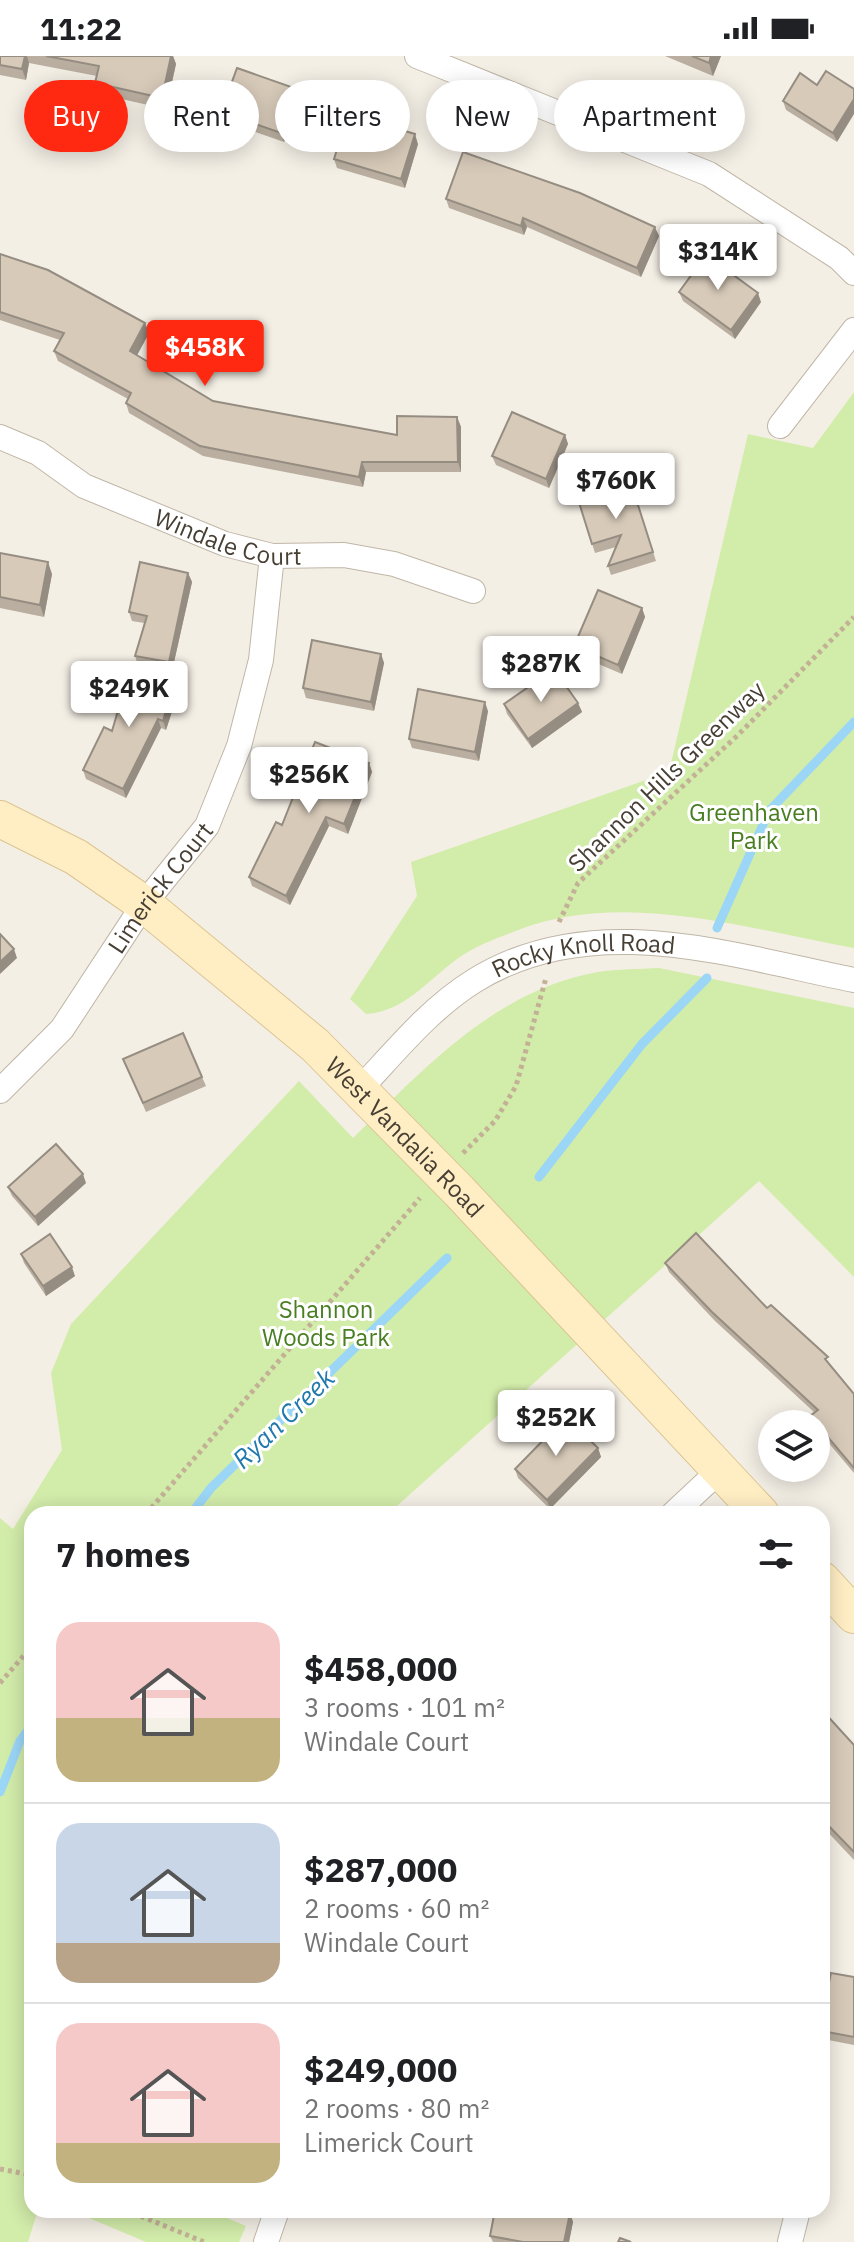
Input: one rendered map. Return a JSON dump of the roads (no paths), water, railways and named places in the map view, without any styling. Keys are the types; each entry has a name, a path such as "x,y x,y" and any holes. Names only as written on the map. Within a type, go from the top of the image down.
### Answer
{"main road":[{"name":"West Vandalia Road","path":"0,819 76,857 144,904 315,1045 443,1175 754,1506"},
{"path":"830,1589 854,1615"}],"street":[{"path":"417,56 709,174 839,258 854,273"},
{"path":"780,426 854,330"},
{"name":"Windale Court","path":"0,437 38,453 84,486 225,544 272,556 344,555 394,564 473,591"},
{"name":"Limerick Court","path":"0,1091 62,1029 144,904 207,826 239,746 261,660 272,556"},
{"name":"Rocky Knoll Road","path":"359,1090 427,1018 473,981 529,954 598,941 660,942 854,980"},
{"path":"682,1506 720,1470"},
{"path":"266,2242 274,2218"},
{"path":"790,2242 796,2218"}],"waterway":[{"name":"Ryan Creek","path":"717,928 769,811 854,722"},
{"name":"Ryan Creek","path":"539,1177 642,1044 707,978"},
{"name":"Ryan Creek","path":"197,1506 211,1488 447,1258"},
{"name":"Ryan Creek","path":"0,1792 24,1736"}],"park label":[{"name":"Greenhaven Park","path":"754,826"},
{"name":"Shannon Woods Park","path":"326,1323"}]}
